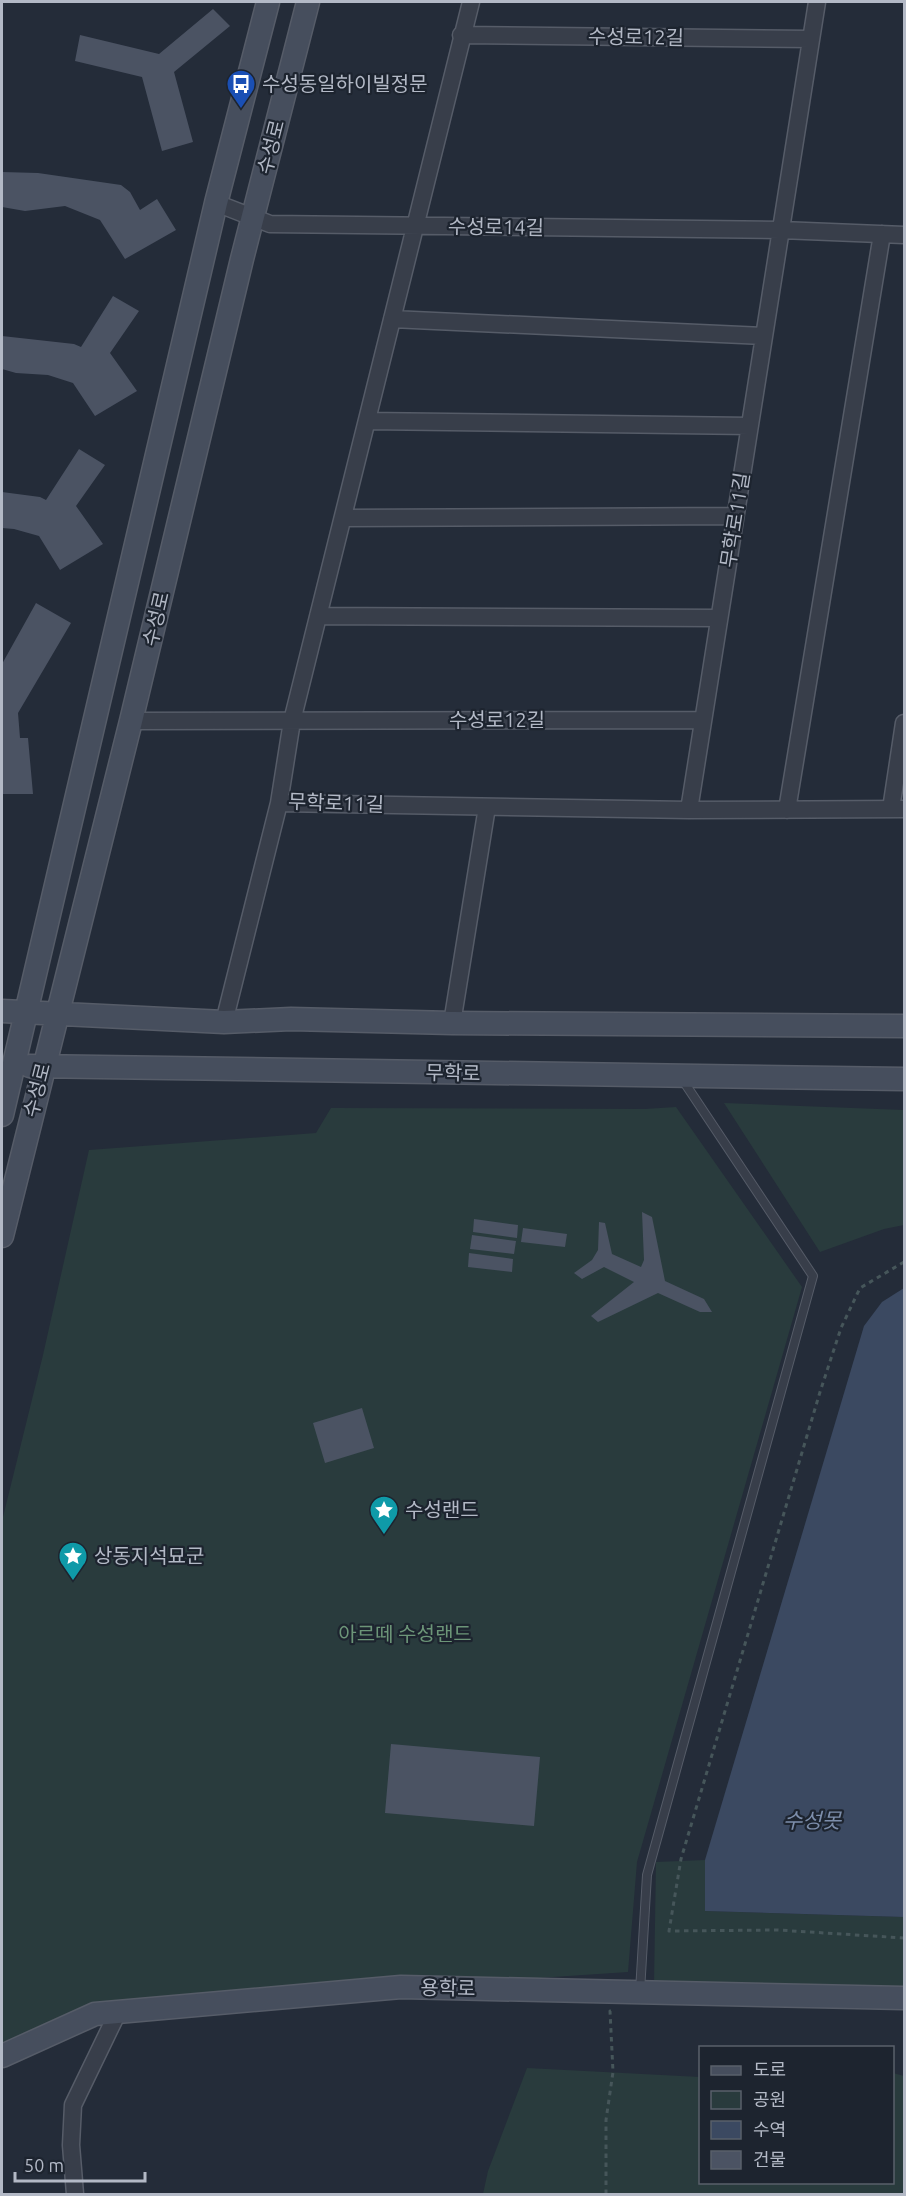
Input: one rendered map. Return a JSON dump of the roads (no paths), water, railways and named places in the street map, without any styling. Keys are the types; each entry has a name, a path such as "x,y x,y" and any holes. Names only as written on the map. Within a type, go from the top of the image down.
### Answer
{"main road":[{"name":"수성로","path":"2,1115 8,1066 27,1012 216,203 268,2"},
{"name":"수성로","path":"2,1236 308,2"},
{"path":"2,1011 224,1022 291,1019 452,1023 904,1026"},
{"name":"무학로","path":"8,1066 904,1079"},
{"name":"용학로","path":"2,2056 94,2014 117,2014 401,1987 904,1998"}],"street":[{"path":"292,721 471,2"},
{"path":"781,230 817,2"},
{"name":"수성로12길","path":"461,35 811,39"},
{"name":"수성로14길","path":"216,203 270,224 781,230 904,235"},
{"name":"무학로11길","path":"689,810 781,230"},
{"path":"787,810 882,234"},
{"path":"392,319 764,336"},
{"path":"368,421 750,426"},
{"path":"343,518 735,516"},
{"path":"318,616 719,618"},
{"name":"수성로12길","path":"131,721 703,720"},
{"name":"무학로11길","path":"292,721 279,803 689,810 898,809 904,723"},
{"path":"224,1022 279,803"},
{"path":"452,1023 487,807"},
{"path":"75,2194 71,2145 73,2105 117,2014"}],"lane":[{"path":"640,1992 647,1875 813,1275 680,1076"}],"water":[{"name":"수성못","path":"904,1288 904,1917 705,1911 705,1860 864,1326 882,1302"}],"place":[{"name":"수성동일하이빌정문","path":"241,110"},
{"name":"수성랜드","path":"384,1536"},
{"name":"상동지석묘군","path":"73,1582"}],"park label":[{"name":"아르떼 수성랜드","path":"405,1634"}]}
